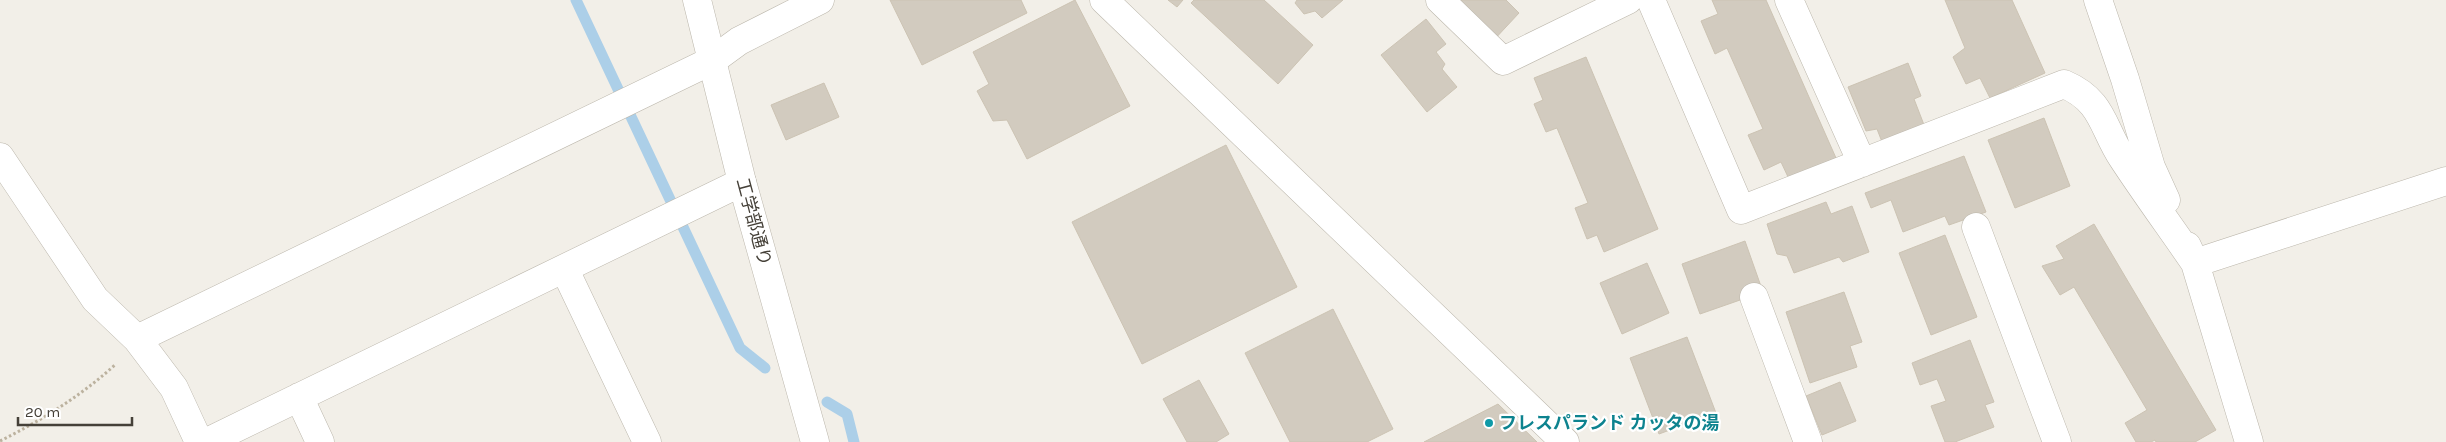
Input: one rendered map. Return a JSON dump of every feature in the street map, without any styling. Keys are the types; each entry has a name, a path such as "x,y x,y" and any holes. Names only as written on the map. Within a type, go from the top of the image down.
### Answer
{"street":[{"name":"工学部通り","path":"697,0 714,60 742,182 815,442"},
{"path":"137,339 714,60 739,41 820,0"},
{"path":"1104,0 1565,442"},
{"path":"1440,0 1504,62 1628,0"},
{"path":"1651,0 1741,210 2064,84 2076,89 2102,114 2122,157 2194,263"},
{"path":"1789,0 1862,163"},
{"path":"2098,0 2125,79 2151,168 2194,263 2249,442"},
{"path":"0,158 95,299 137,339 174,388 199,442"},
{"path":"2194,263 2446,181"},
{"path":"208,442 565,270 742,182"},
{"path":"1976,227 2057,442"},
{"path":"565,270 647,442"},
{"path":"1754,297 1808,442"},
{"path":"299,398 320,442"}],"path":[{"path":"0,441 40,421 91,387 116,364 137,339"}],"building":[{"path":"890,0 1021,0 1027,13 922,65"},
{"path":"1075,0 1130,106 1027,159 1007,120 993,121 977,91 989,84 973,52"},
{"path":"1168,0 1183,0 1177,7"},
{"path":"1194,0 1264,0 1313,45 1278,84 1191,3"},
{"path":"1297,0 1343,0 1322,18 1315,11 1304,14 1295,3"},
{"path":"1448,0 1506,0 1519,13 1492,42"},
{"path":"1712,0 1766,0 1836,158 1789,179 1781,162 1764,170 1748,135 1763,129 1727,48 1715,54 1701,21 1718,14"},
{"path":"1945,0 2012,0 2045,73 1990,98 1980,78 1966,84 1953,57 1965,48"},
{"path":"1426,19 1446,44 1436,52 1445,64 1442,69 1457,87 1427,112 1381,55"},
{"path":"1586,57 1658,229 1604,252 1597,235 1587,239 1575,208 1588,203 1557,128 1546,132 1534,104 1543,100 1534,78"},
{"path":"1908,63 1921,96 1914,99 1926,130 1884,147 1877,129 1866,131 1848,87"},
{"path":"824,83 839,117 786,140 771,105"},
{"path":"2044,118 2070,186 2015,208 1988,140"},
{"path":"1226,145 1297,287 1142,364 1072,222"},
{"path":"1964,156 1986,212 1949,225 1945,216 1903,232 1891,200 1871,208 1865,193"},
{"path":"1826,202 1831,214 1852,206 1869,252 1843,262 1839,257 1794,273 1787,256 1777,254 1767,224"},
{"path":"2094,224 2216,430 2195,442 2156,442 2155,440 2151,442 2136,442 2125,423 2147,410 2074,287 2060,295 2042,266 2064,259 2056,246"},
{"path":"1945,235 1977,317 1931,335 1899,253"},
{"path":"1745,241 1763,292 1700,314 1682,264"},
{"path":"1647,263 1669,313 1622,334 1600,283"},
{"path":"1844,292 1862,342 1850,346 1857,367 1810,383 1786,312"},
{"path":"1333,309 1393,429 1367,442 1290,442 1245,353"},
{"path":"1687,337 1716,413 1659,434 1630,358"},
{"path":"1970,340 1994,402 1985,405 1994,427 1955,442 1945,442 1931,406 1946,401 1937,379 1920,385 1912,363"},
{"path":"1199,380 1229,434 1216,442 1187,442 1163,399"},
{"path":"1840,382 1856,421 1822,435 1806,396"},
{"name":"フレスパランド カッタの湯","path":"1498,404 1537,442 1424,442"}],"waterway":[{"path":"576,0 740,348 765,368"},
{"path":"827,402 847,414 854,442"}],"place":[{"name":"フレスパランド カッタの湯","path":"1489,423"}]}
